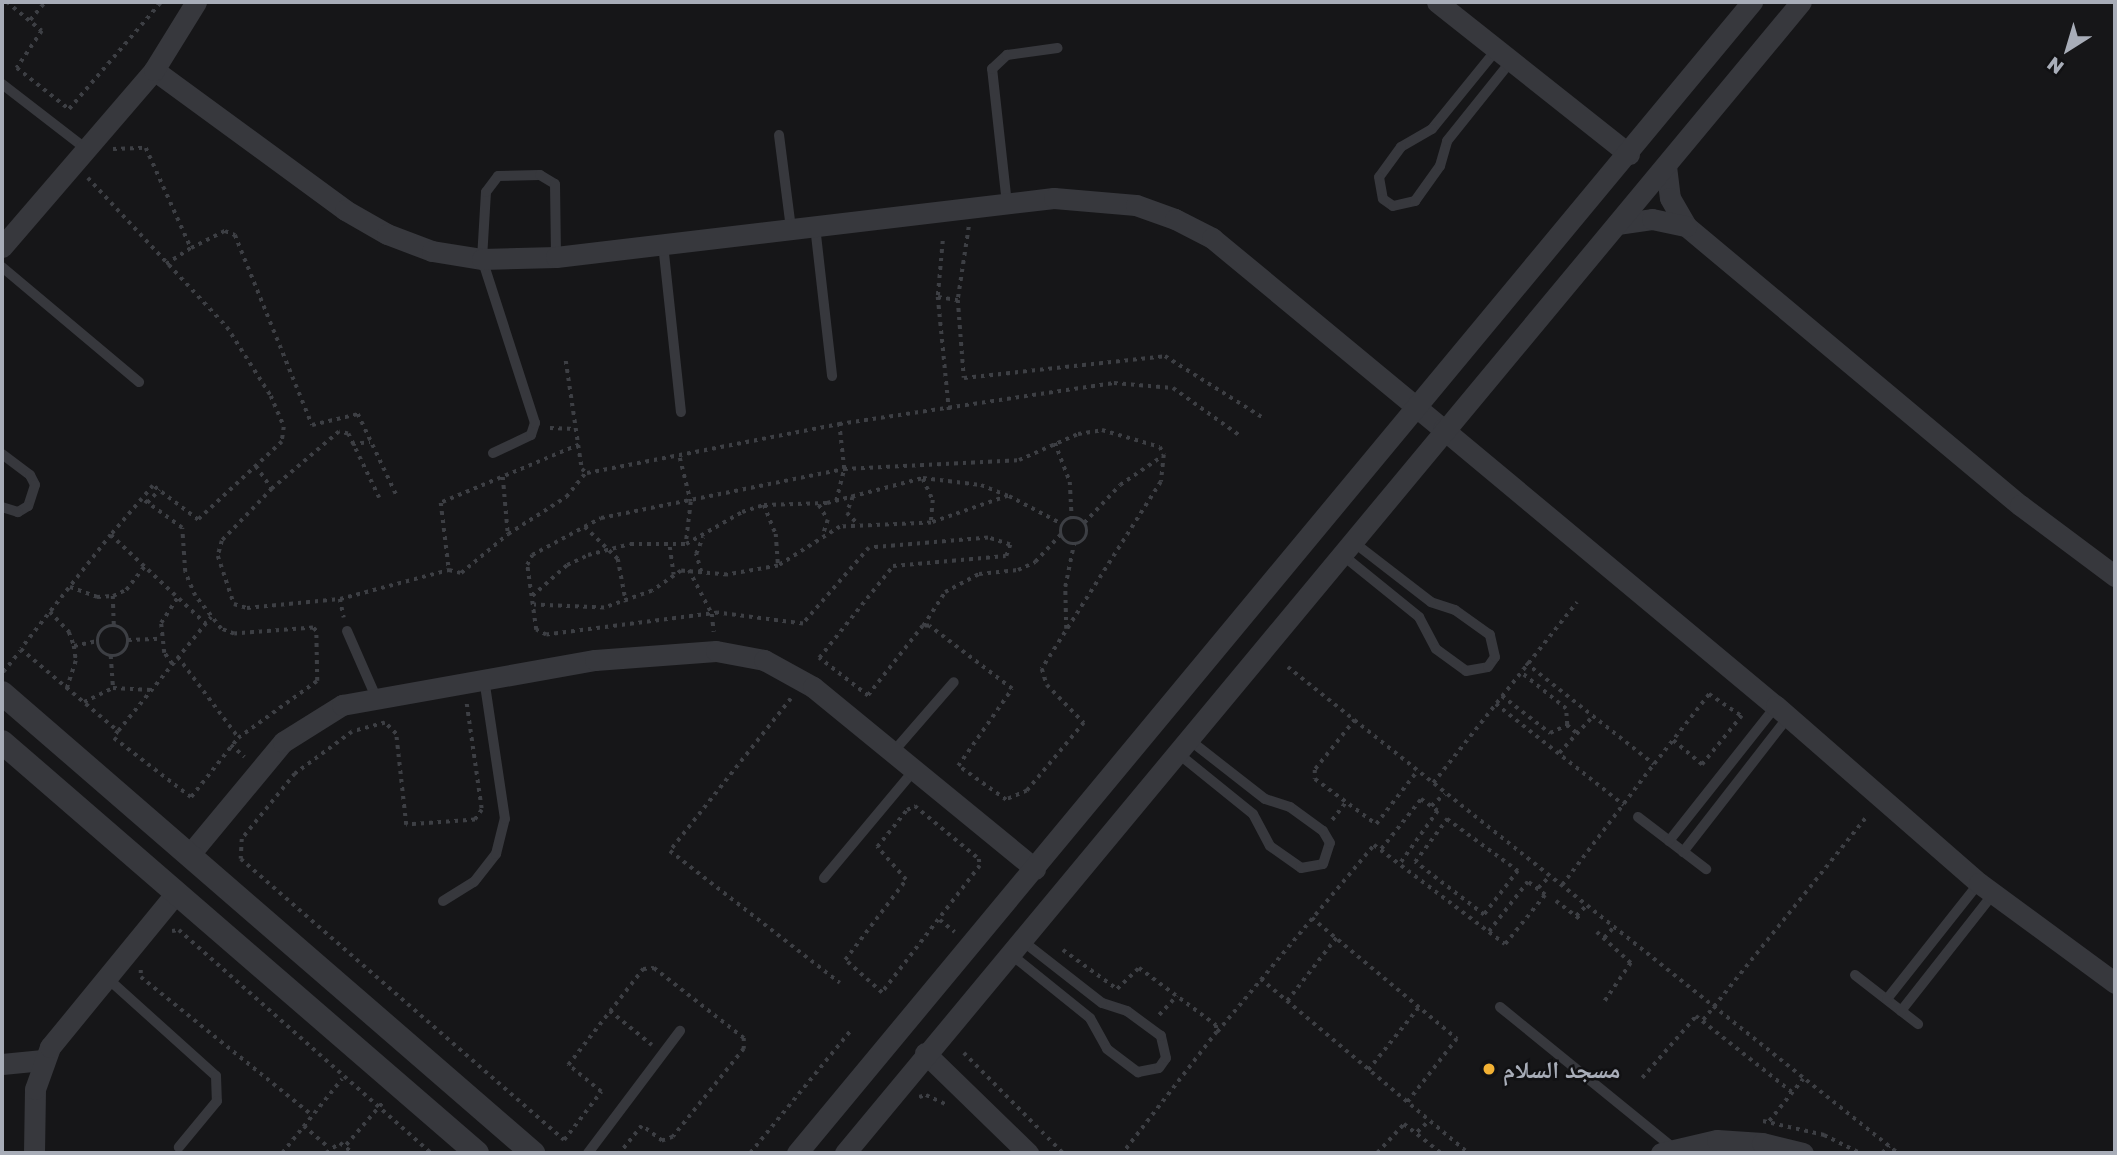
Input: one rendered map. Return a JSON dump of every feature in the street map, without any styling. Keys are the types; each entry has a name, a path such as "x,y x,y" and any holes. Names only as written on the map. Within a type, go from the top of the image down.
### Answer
{"street":[{"path":"2,247 154,70 196,2"},
{"path":"1437,2 1629,153"},
{"path":"797,1153 1752,2"},
{"path":"845,1153 1014,945 1801,2"},
{"path":"154,70 345,210 387,234 432,251 482,259 556,257 1007,204 1096,199 1175,219 1212,238 1782,711 1881,800 1986,888 2115,983"},
{"path":"1666,166 1670,198 1686,226 2020,505 2115,576"},
{"path":"1617,224 1652,219 1686,226"},
{"path":"190,854 283,742 332,710 376,696 595,660 716,651 764,660 805,681 894,751 1035,869"},
{"path":"2,693 533,1153"},
{"path":"2,742 477,1153"},
{"path":"92,820 117,790"},
{"path":"34,1153 35,1089 43,1060 106,977 176,893"},
{"path":"282,985 308,956"},
{"path":"925,1053 1028,1153"},
{"path":"2,1064 43,1060"},
{"path":"1666,1150 1717,1140 1762,1143 1802,1153"}],"lane":[{"path":"1007,204 992,69 1007,55 1058,48"},
{"path":"1504,55 1447,141 1440,166 1415,201 1394,206 1383,200 1379,177 1401,147 1432,130 1504,55"},
{"path":"2,84 80,156"},
{"path":"779,135 791,229"},
{"path":"493,453 531,435 535,428 482,259 486,192 498,176 540,175 555,184 556,257"},
{"path":"816,226 832,376"},
{"path":"663,244 681,412"},
{"path":"2,267 139,382"},
{"path":"2,454 30,475 35,485 28,506 18,512 2,508"},
{"path":"1346,547 1431,602 1455,610 1490,635 1494,657 1488,667 1466,671 1429,642 1419,617 1346,547"},
{"path":"347,631 376,696"},
{"path":"443,901 474,882 496,854 505,819 474,680"},
{"path":"894,751 954,682"},
{"path":"1669,841 1782,711"},
{"path":"1683,852 1782,711"},
{"path":"1181,744 1265,799 1290,807 1323,831 1329,854 1312,869 1301,869 1263,839 1253,814 1181,744"},
{"path":"824,878 915,769"},
{"path":"1638,817 1706,869"},
{"path":"1887,999 1986,888"},
{"path":"1901,1011 1986,888"},
{"path":"1014,945 1102,1003 1127,1011 1161,1036 1166,1058 1149,1073 1138,1072 1100,1043 1090,1018 1014,945"},
{"path":"1855,975 1918,1024"},
{"path":"106,977 216,1076 217,1101 179,1147"},
{"path":"1500,1007 1666,1150"},
{"path":"588,1153 680,1031"}],"path":[{"path":"7,2 30,20 41,33 17,68 70,109 161,2"},
{"path":"30,20 45,2"},
{"path":"80,156 146,148 191,248"},
{"path":"2,674 153,486 197,521 284,437 271,396 227,327 166,264 80,156"},
{"path":"972,208 958,300 960,371 967,380 1165,356 1265,419"},
{"path":"166,264 225,230 235,235 312,425 353,412 397,496"},
{"path":"943,241 938,296 949,411"},
{"path":"938,296 958,300"},
{"path":"566,361 576,429 586,472"},
{"path":"379,498 348,433 340,432 272,489 219,549 231,598 241,608 340,599 449,570 461,573 508,534 566,497 586,472 680,458 839,424 949,411 1104,384 1166,386 1239,435"},
{"path":"836,501 844,469 839,424"},
{"path":"535,428 576,429"},
{"path":"923,626 929,626 1012,689 958,766 1003,801 1027,791 1084,723 1042,677 1045,662 1150,503 1161,482 1164,455 1154,443 1101,430 1055,443 1018,460 844,469 789,477 691,502 601,518 532,555 527,565 536,630 544,635 712,614 803,624 869,548 988,538 1010,545 1006,556 893,566 819,658 868,696 923,626 945,592 979,574 1018,570 1035,562 1061,534 1062,524"},
{"path":"352,444 370,442"},
{"path":"1055,443 1070,482 1072,518"},
{"path":"449,570 439,506 579,445"},
{"path":"1084,523 1120,485 1164,455"},
{"path":"680,458 691,502 686,544"},
{"path":"256,466 272,489"},
{"path":"503,477 508,534"},
{"path":"532,596 567,565 610,547 686,544 703,537 741,512 764,505 836,501 923,478 981,485 1062,524"},
{"path":"923,478 933,500 931,523"},
{"path":"147,503 159,490"},
{"path":"853,496 847,513 860,525"},
{"path":"533,605 580,610 626,602 674,575 689,570 740,574 779,566 840,527 931,523 1008,496"},
{"path":"142,499 182,528 185,572 221,629 234,634 313,628 316,631 317,681 238,737 189,797 114,738 211,617"},
{"path":"818,504 828,520 822,537"},
{"path":"764,505 776,534 779,566"},
{"path":"1072,518 1084,523"},
{"path":"1062,524 1072,518"},
{"path":"1066,631 1065,587 1074,543 1086,534 1084,523"},
{"path":"585,527 610,547 624,573 626,602"},
{"path":"1061,534 1074,543"},
{"path":"111,535 206,624"},
{"path":"701,572 696,554 703,537"},
{"path":"670,546 674,575"},
{"path":"70,587 82,594 113,596 132,585 145,566"},
{"path":"689,570 712,614"},
{"path":"113,596 114,626 128,640 161,639"},
{"path":"173,664 161,639 161,624 177,597"},
{"path":"1433,783 1577,602"},
{"path":"50,611 69,632 74,646 76,661 66,689"},
{"path":"114,626 103,630 98,641 102,651 111,656 124,652 128,640"},
{"path":"74,646 98,641"},
{"path":"21,649 118,731"},
{"path":"111,656 113,688"},
{"path":"178,657 238,737"},
{"path":"1526,663 1654,764"},
{"path":"1288,667 1898,1153"},
{"path":"1520,672 1566,709 1567,724 1577,733"},
{"path":"474,680 482,810 475,820 406,825 396,734 385,723 352,732 295,774 242,839 241,859 564,1140 601,1092 568,1065 641,971 654,968 746,1043 673,1137 662,1140 642,1125 620,1153"},
{"path":"805,681 670,851 839,984"},
{"path":"83,702 113,688 152,690"},
{"path":"1562,885 1709,694 1742,716 1702,765 1673,741"},
{"path":"1502,696 1550,733 1567,724"},
{"path":"1496,704 1624,805"},
{"path":"1559,754 1592,716"},
{"path":"1355,720 1314,774 1346,802 1376,824 1418,770"},
{"path":"1431,806 1446,793"},
{"path":"1381,849 1420,800 1431,806 1438,814 1401,864"},
{"path":"1703,1020 1881,800"},
{"path":"1323,831 1346,802"},
{"path":"915,806 979,859 981,864 882,993 844,961 906,880 877,846 915,806"},
{"path":"1447,819 1518,871 1483,915 1449,890 1415,862 1447,819"},
{"path":"1123,1153 1217,1032 1373,846 1381,849 1489,932 1507,943 1545,896 1538,888 1527,883 1489,932"},
{"path":"1538,888 1550,876"},
{"path":"1444,897 1449,890"},
{"path":"1556,901 1581,920"},
{"path":"1576,916 1587,905"},
{"path":"1312,918 1458,1041 1407,1103"},
{"path":"1604,938 1614,927"},
{"path":"164,941 173,931 179,930 342,1079 431,1153"},
{"path":"1597,932 1629,958 1631,966 1603,1004"},
{"path":"1287,1001 1336,938"},
{"path":"1052,942 1117,989 1137,967 1216,1026 1217,1032"},
{"path":"148,960 141,977 312,1115"},
{"path":"1261,979 1468,1153"},
{"path":"1148,1027 1177,996"},
{"path":"1368,1069 1419,1007"},
{"path":"610,1010 663,1054"},
{"path":"1642,1078 1692,1016 1703,1020 1792,1093"},
{"path":"750,1153 852,1028"},
{"path":"964,1053 1063,1153"},
{"path":"282,1153 342,1079"},
{"path":"1769,1121 1804,1079"},
{"path":"912,1102 926,1095 954,1112"},
{"path":"326,1153 329,1148 346,1145 377,1108"},
{"path":"1417,1132 1429,1121"},
{"path":"1377,1153 1404,1124 1440,1152"},
{"path":"304,1126 329,1148"},
{"path":"346,1145 353,1153"},
{"path":"1882,1153 1889,1146"}],"place":[{"name":"مسجد السلام","path":"1489,1069"}]}
